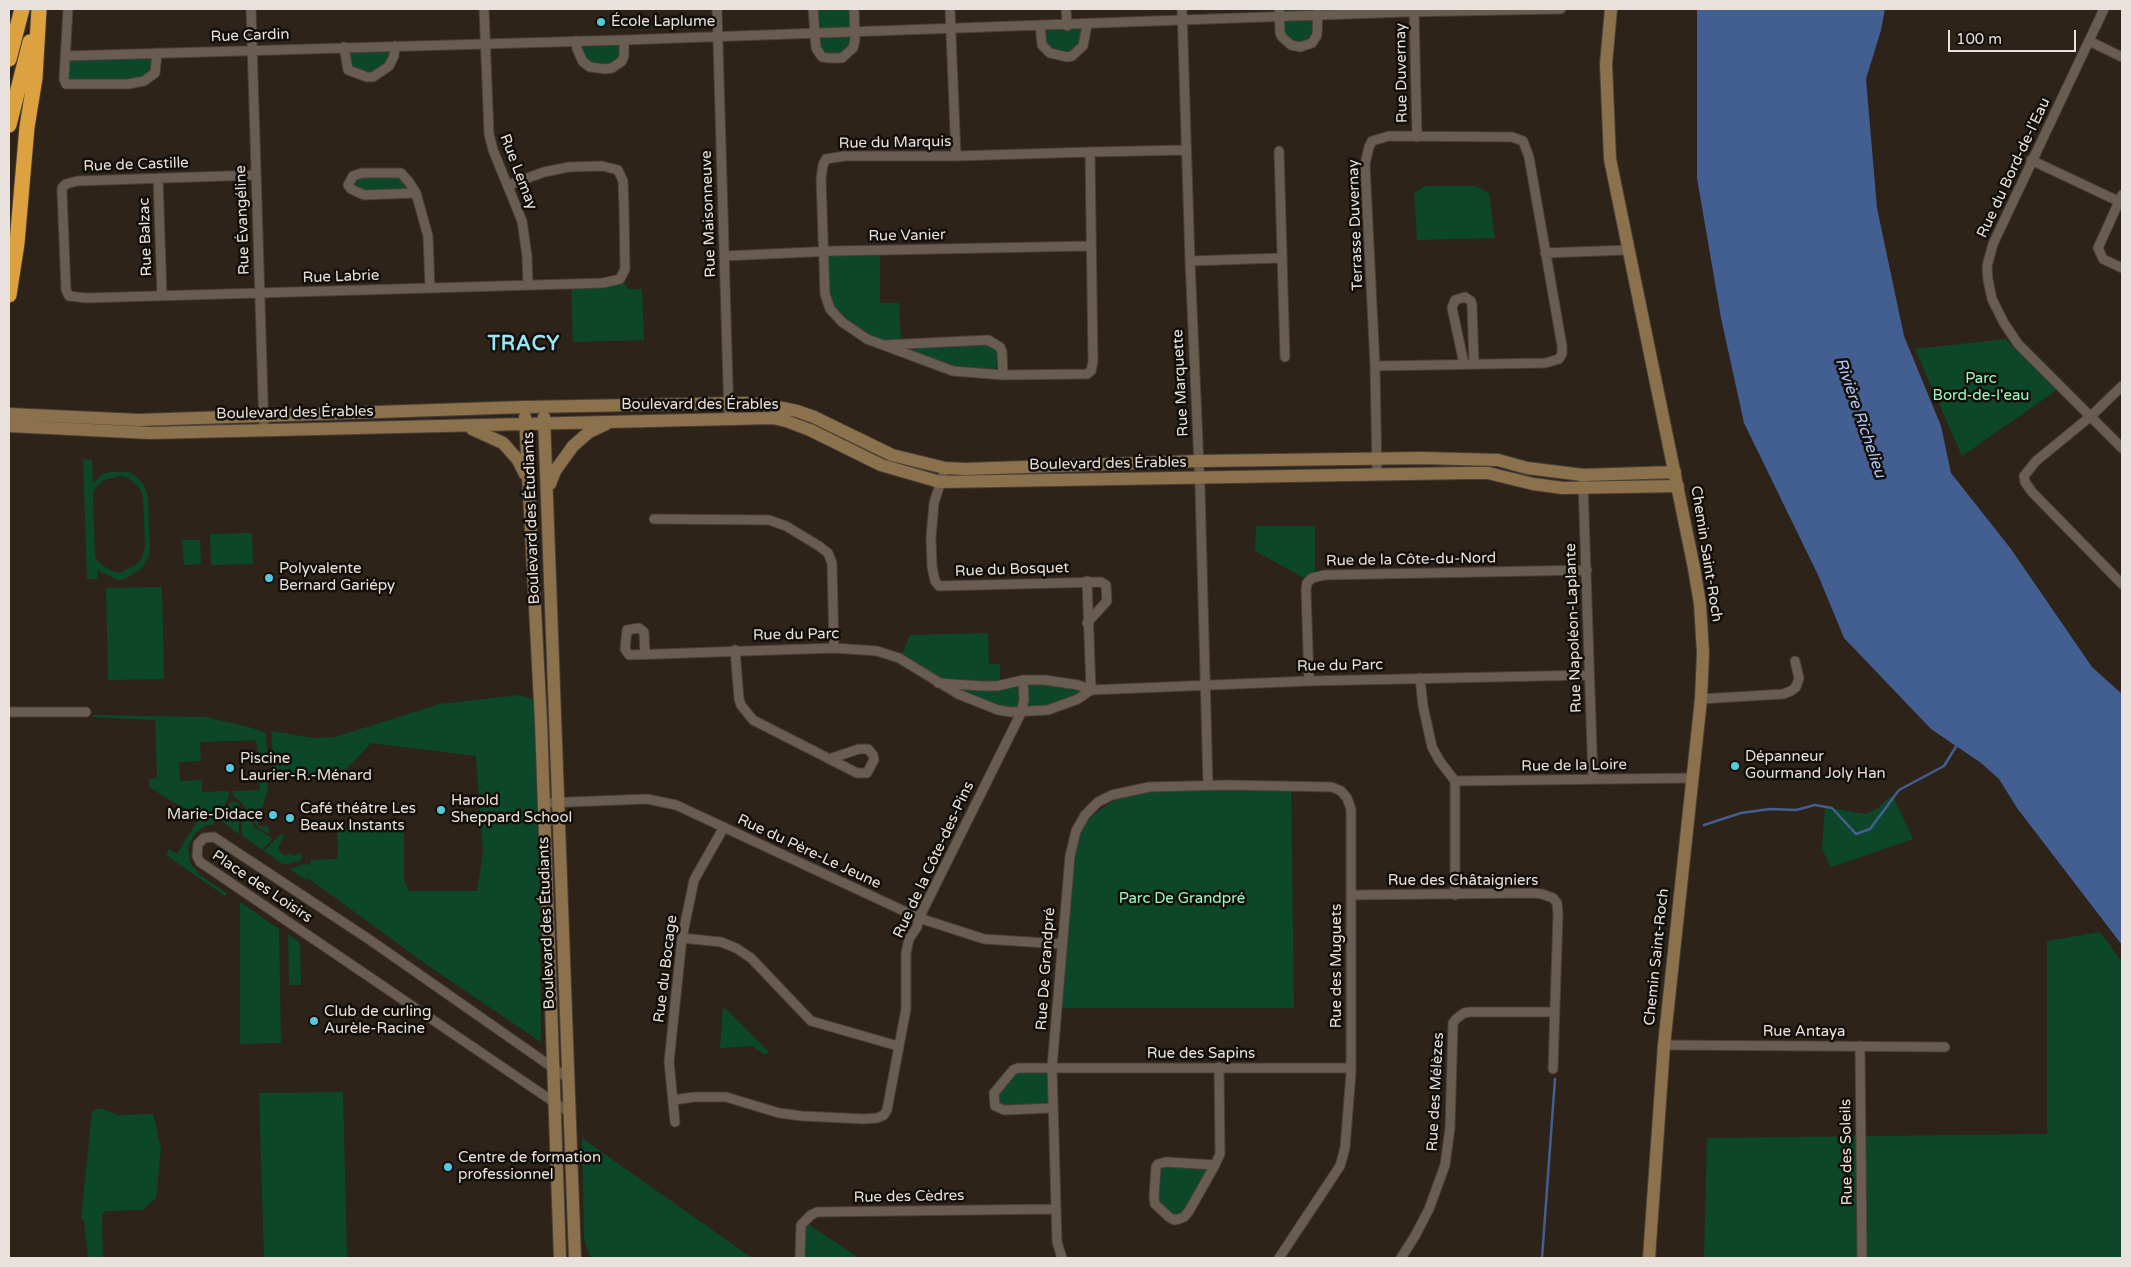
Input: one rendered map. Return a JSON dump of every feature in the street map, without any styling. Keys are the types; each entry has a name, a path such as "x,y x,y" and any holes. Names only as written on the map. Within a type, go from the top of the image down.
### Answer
{"highway":[{"path":"9,125 39,9"},
{"path":"9,295 17,243 39,9"},
{"path":"9,41 21,16"},
{"path":"9,59 21,16"}],"street":[{"path":"68,9 64,79 66,84 128,84 144,81 152,76 156,69 157,53"},
{"name":"Rue Évangéline","path":"251,9 264,430"},
{"name":"Rue Lemay","path":"484,9 489,134 493,150 509,185 522,221 527,256 528,285"},
{"name":"Rue Maisonneuve","path":"717,9 729,418"},
{"path":"813,9 816,48 822,57 835,58 842,58 853,48 854,9"},
{"path":"950,9 956,156"},
{"path":"1066,9 1067,26"},
{"name":"Rue Marquette","path":"1182,9 1190,261 1200,479 1208,785"},
{"name":"Rue Cardin","path":"65,56 1067,26 1183,21 1279,13 1561,9"},
{"name":"Chemin Saint-Roch","path":"1611,9 1606,64 1608,137 1615,191 1678,486 1700,604 1703,653 1701,699 1664,1044 1650,1258"},
{"name":"Rue du Bord-de-l'Eau","path":"2104,9 2031,160 1993,244 1987,266 1992,299 2004,323 2018,344 2122,448"},
{"name":"Rue Duvernay","path":"1414,10 1417,137"},
{"path":"1279,13 1282,37 1292,45 1300,46 1307,45 1315,39 1317,35 1318,12"},
{"path":"1040,26 1042,45 1050,53 1067,57 1072,56 1083,46 1087,25"},
{"path":"576,41 577,49 583,62 590,68 605,70 612,68 622,61 624,56 624,40"},
{"path":"2089,41 2122,57"},
{"path":"344,47 348,70 367,78 373,78 389,66 394,56 394,46"},
{"name":"Terrasse Duvernay","path":"1375,366 1545,363 1559,359 1562,354 1562,346 1528,151 1523,141 1512,137 1389,136 1372,141 1366,155 1375,366 1377,474"},
{"name":"Rue du Marquis","path":"1090,152 1093,362 1091,371 1082,376 1004,375 953,371 882,345 859,334 842,322 830,310 824,294 821,178 826,159 845,156 956,156 1090,152 1186,150"},
{"path":"1278,151 1285,358"},
{"path":"2031,160 2120,198 2098,248 2102,259 2122,268"},
{"name":"Rue Labrie","path":"66,290 69,296 86,298 603,283 620,279 625,269 624,210 623,181 618,170 602,166 569,167 544,172 509,185"},
{"path":"416,193 364,195 351,189 348,185 349,180 356,174 401,173 416,193 428,236 430,288"},
{"name":"Rue de Castille","path":"66,290 62,188 66,184 77,181 255,175"},
{"name":"Rue Balzac","path":"158,178 162,296"},
{"name":"Rue Vanier","path":"724,256 1090,246"},
{"path":"1546,253 1628,250"},
{"path":"1190,261 1281,258"},
{"path":"1464,364 1452,308 1455,300 1465,297 1471,301 1472,305 1474,364"},
{"name":"Rue du Marquis","path":"882,345 988,340 1000,347 1004,375"},
{"path":"2122,386 2091,416 2036,461 2024,476 2025,482 2032,492 2122,584"},
{"name":"Boulevard des Érables","path":"9,414 139,420 525,407 728,403 768,405 798,411 892,454 945,468 966,469 1199,461 1376,459 1498,460 1528,468 1583,475 1675,472"},
{"name":"Boulevard des Étudiants","path":"525,407 544,803 560,1258"},
{"name":"Boulevard des Étudiants","path":"544,407 569,1079 573,1245 575,1258"},
{"name":"Boulevard des Érables","path":"9,426 132,433 773,418 786,421 881,465 940,482 1200,479 1377,474 1488,474 1533,484 1583,489 1678,486"},
{"path":"548,494 555,470 573,446 597,427 615,421"},
{"path":"452,427 478,430 502,443 518,460 528,480"},
{"name":"Rue du Bosquet","path":"945,468 934,503 931,537 932,567 935,581 939,586 1087,581 1106,584 1108,594 1104,605 1087,623"},
{"name":"Rue Napoléon-Laplante","path":"1583,475 1593,780"},
{"path":"654,518 769,520 786,526 819,546 828,553 832,564 834,648"},
{"name":"Rue de la Côte-du-Nord","path":"1309,681 1306,590 1307,583 1312,578 1325,575 1587,570"},
{"name":"Rue du Bosquet","path":"1087,581 1087,623 1091,690"},
{"name":"Rue du Parc","path":"645,654 735,650 866,649 894,656 958,694 998,710 1021,713 1048,710 1078,699 1091,690"},
{"path":"735,650 737,691 741,705 761,726 857,773 867,773 874,760 874,755 868,749 859,749 829,759"},
{"path":"1701,699 1791,692 1796,687 1799,678 1795,661"},
{"name":"Rue du Parc","path":"938,683 997,686 1024,680 1061,681 1091,690 1206,684 1589,675"},
{"path":"1420,678 1422,706 1432,747 1455,781 1455,895"},
{"name":"Rue de la Côte-des-Pins","path":"674,1100 694,1097 726,1097 779,1113 864,1119 877,1118 884,1115 887,1110 907,1001 907,946 912,933 917,927 919,918 1021,713 1024,700 1024,680"},
{"path":"9,712 86,712"},
{"name":"Rue de la Loire","path":"1455,781 1692,778"},
{"name":"Rue des Muguets","path":"1208,785 1332,786 1341,791 1347,798 1351,809 1351,1068 1345,1148 1340,1166 1279,1258"},
{"name":"Rue De Grandpré","path":"1062,1258 1056,1242 1052,1067 1070,856 1076,831 1085,815 1098,802 1123,791 1149,787 1208,785"},
{"name":"Rue du Père-Le Jeune","path":"544,803 647,799 676,806 724,826 919,918 984,939 1062,944"},
{"name":"Rue du Bocage","path":"674,1122 674,1100 669,1062 682,938 694,880 724,826"},
{"name":"Place des Loisirs","path":"569,1079 370,940 214,837 204,838 198,844 197,856 200,862 570,1113"},
{"name":"Rue des Châtaigniers","path":"1351,895 1533,893 1552,898 1557,903 1558,913 1553,1068"},
{"path":"682,938 721,942 736,948 751,958 811,1020 898,1046"},
{"name":"Rue des Mélèzes","path":"1404,1257 1429,1209 1447,1153 1452,1108 1454,1023 1456,1019 1464,1013 1470,1012 1555,1012"},
{"name":"Rue Antaya","path":"1664,1044 1945,1047"},
{"name":"Rue des Soleils","path":"1860,1046 1862,1258"},
{"path":"1215,1165 1174,1162 1158,1164 1154,1171 1155,1204 1174,1220 1184,1217 1215,1165 1220,1154 1218,1067"},
{"name":"Rue des Sapins","path":"1052,1108 1004,1110 995,1106 994,1093 1013,1070 1018,1068 1351,1068"},
{"name":"Rue des Cèdres","path":"800,1258 801,1225 811,1215 818,1212 1055,1209"},
{"path":"551,1258 559,1230"},
{"path":"573,1245 581,1258"}],"green space":[{"path":"815,9 852,9 853,35 846,56 819,53"},
{"path":"1279,9 1320,9 1320,31 1300,47 1283,37"},
{"path":"1087,25 1081,46 1067,56 1047,49 1040,26"},
{"path":"623,42 623,49 616,64 590,67 576,43"},
{"path":"346,50 394,50 379,75 350,69"},
{"path":"156,54 157,61 148,79 69,85 66,56"},
{"path":"400,174 414,192 364,194 351,188 357,175"},
{"path":"1425,186 1476,186 1489,193 1495,238 1417,240 1414,193"},
{"path":"880,253 880,303 899,303 901,342 982,340 998,347 1002,357 992,374 932,368 903,356 849,325 827,302 825,255"},
{"path":"622,280 628,289 642,289 644,340 573,342 571,284"},
{"name":"Parc Bord-de-l'eau","path":"2005,339 2057,390 1962,456 1915,349"},
{"path":"83,459 92,460 93,484 101,475 108,472 129,472 136,476 144,485 148,496 150,548 149,556 141,569 125,579 118,580 97,570 97,579 87,579","holes":["120,476 129,478 140,489 143,497 145,547 141,560 120,573 111,571 95,557 93,495 95,488 104,480"]},
{"path":"1256,526 1315,526 1315,574 1306,579 1255,551"},
{"path":"252,533 253,564 211,565 210,534"},
{"path":"182,540 200,540 201,564 184,565"},
{"path":"162,587 164,679 108,680 106,588"},
{"path":"988,633 989,664 1000,664 1000,683 939,682 901,657 910,635"},
{"path":"1029,682 1062,685 1079,690 1076,697 1046,707 1021,709 1000,708 948,687"},
{"path":"520,695 534,700 540,890 541,1042 430,967 308,878 309,870 307,880 289,869 304,864 310,865 311,860 338,859 337,828 404,831 404,880 409,891 477,891 483,854 476,756 371,743 343,773 282,775 274,772 271,731 314,738 335,737 440,704"},
{"path":"93,715 205,717 266,733 268,765 259,765 256,740 200,742 201,761 179,762 180,781 202,780 202,792 229,791 229,796 213,825 205,826 194,834 188,848 190,861 199,872 198,874 227,893 225,896 166,855 169,849 177,854 199,818 149,787 149,779 157,778 155,720 93,717"},
{"path":"259,771 268,771 268,788 257,826 268,826 270,834 258,828 242,803 233,795 233,791 260,790"},
{"name":"Parc De Grandpré","path":"1210,788 1291,788 1294,1008 1062,1008 1077,835 1087,819 1125,793"},
{"path":"1891,796 1913,839 1831,867 1822,849 1825,807 1866,814 1878,808"},
{"path":"230,802 239,804 239,834 220,820"},
{"path":"242,807 256,829 272,839 262,850 242,835"},
{"path":"281,834 284,836 278,848 283,855 290,854 293,856 300,853 302,854 301,860 284,865 264,851"},
{"path":"240,902 279,929 281,1043 240,1044"},
{"path":"2100,932 2122,962 2122,1258 1704,1258 1707,1138 2047,1134 2047,941"},
{"path":"288,934 300,943 301,985 289,985"},
{"path":"723,1006 769,1052 765,1055 752,1046 720,1048"},
{"path":"1052,1067 1050,1107 1004,1109 997,1103 997,1093 1016,1071"},
{"path":"343,1092 347,1258 264,1258 259,1093"},
{"path":"96,1109 102,1109 117,1115 153,1114 161,1149 156,1198 142,1210 106,1211 102,1215 103,1258 88,1258 84,1220 81,1218 92,1112"},
{"path":"582,1138 752,1258 591,1258 584,1240"},
{"path":"1160,1164 1213,1168 1183,1215 1174,1220 1157,1202"},
{"path":"808,1224 859,1258 804,1258 804,1229"}],"water":[{"name":"Rivière Richelieu","path":"1697,9 1885,9 1881,30 1866,79 1877,208 1904,336 1941,426 1951,473 2011,549 2092,667 2122,694 2122,945 2017,808 1999,779 1981,763 1931,729 1844,638 1818,575 1744,423 1721,318 1697,178"}],"waterway":[{"path":"1704,825 1741,813 1770,809 1796,810 1815,805 1832,808 1856,834 1870,829 1899,790 1944,766 1957,745"},
{"path":"1542,1258 1555,1079"}],"place":[{"name":"École Laplume","path":"601,22"},
{"name":"Polyvalente Bernard Gariépy","path":"269,578"},
{"name":"Dépanneur Gourmand Joly Han","path":"1735,766"},
{"name":"Piscine Laurier-R.-Ménard","path":"230,768"},
{"name":"Harold Sheppard School","path":"441,810"},
{"name":"Marie-Didace","path":"273,815"},
{"name":"Café théâtre Les Beaux Instants","path":"290,818"},
{"name":"Club de curling Aurèle-Racine","path":"314,1021"},
{"name":"Centre de formation professionnel","path":"448,1167"}],"district":[{"name":"TRACY","path":"524,345"}]}
